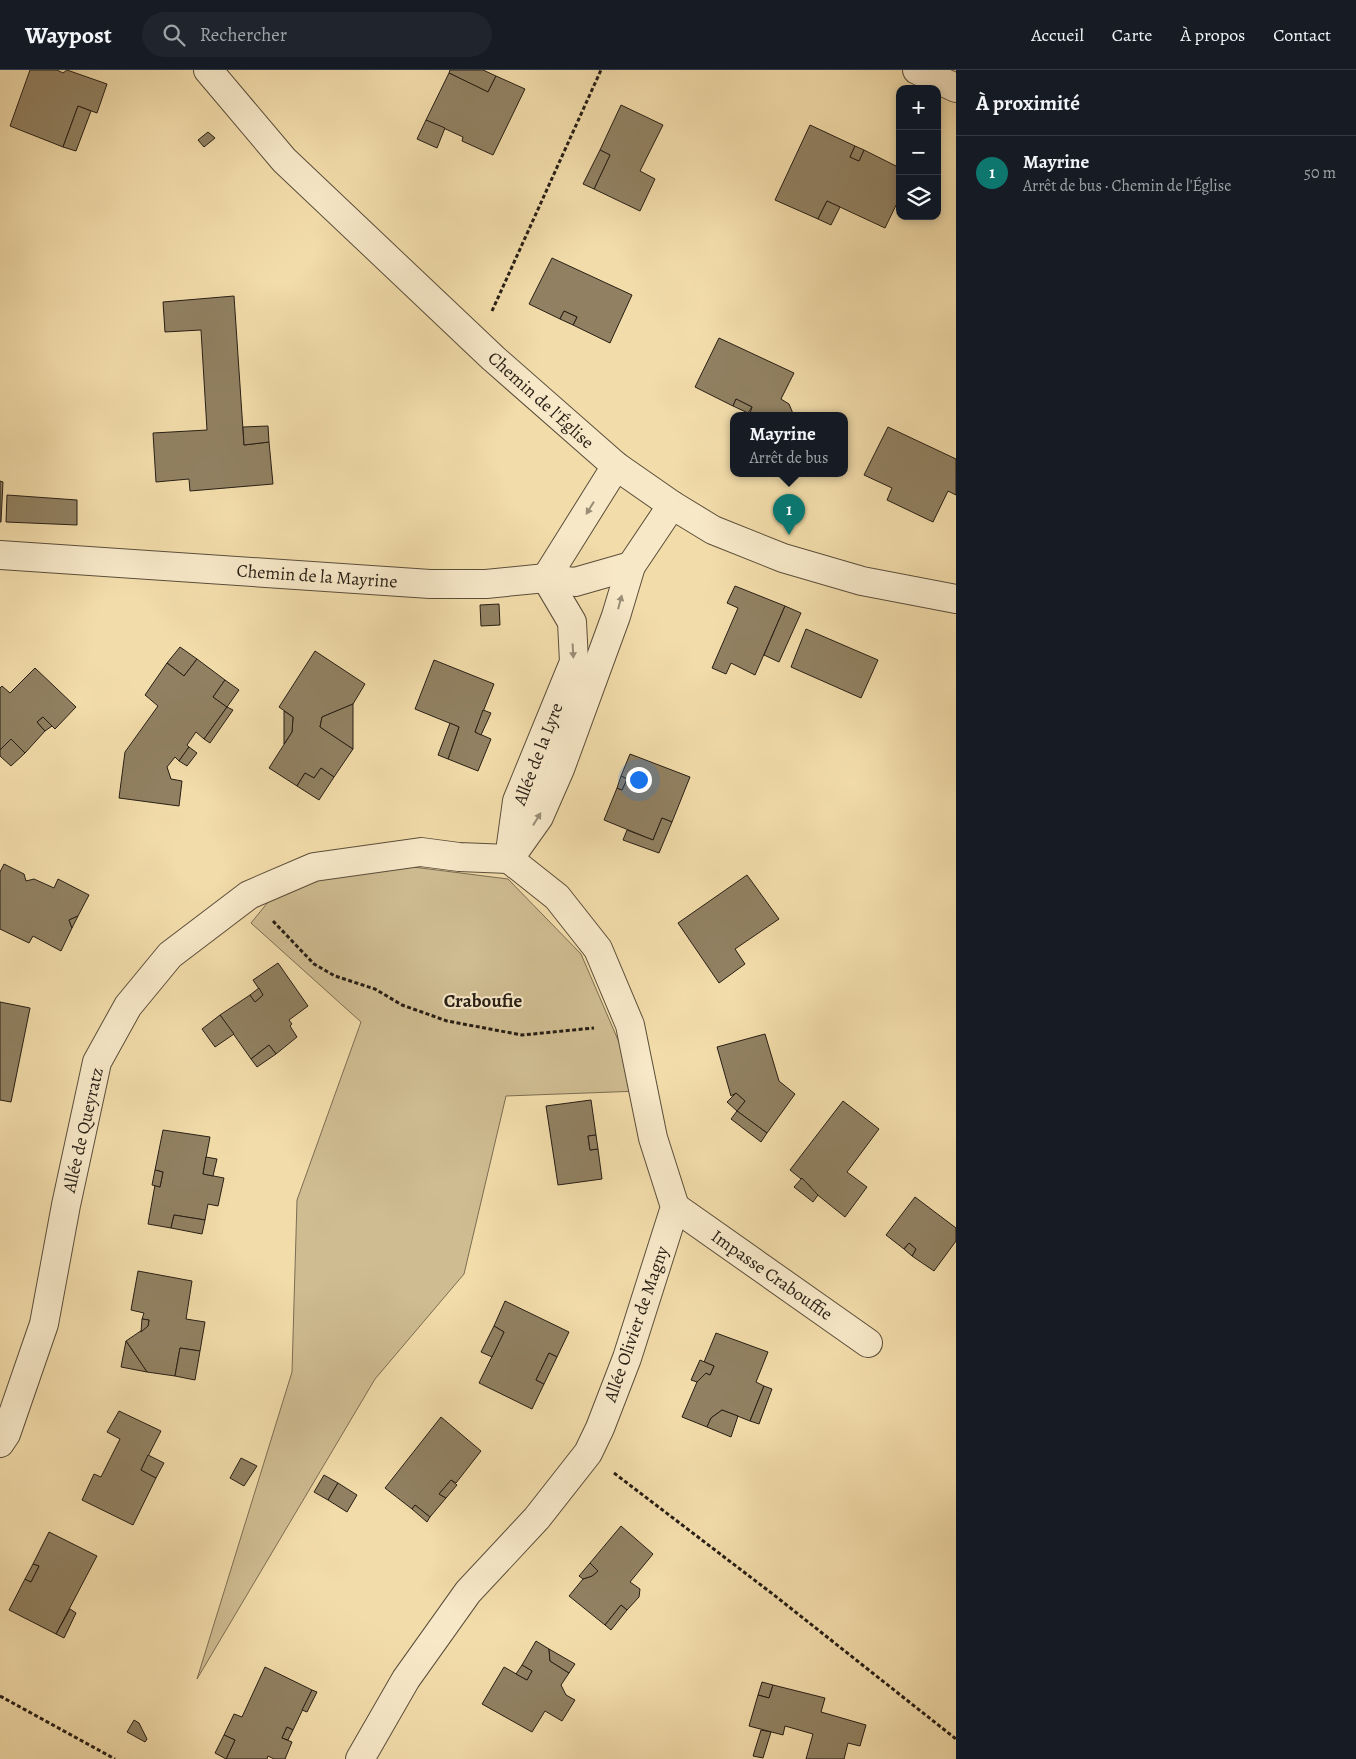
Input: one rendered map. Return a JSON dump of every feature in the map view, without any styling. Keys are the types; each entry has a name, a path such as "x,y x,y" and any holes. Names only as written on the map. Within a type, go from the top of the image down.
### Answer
{"street":[{"name":"Chemin de l'Église","path":"208,70 284,160 493,358 616,466 672,505 713,530 783,558 862,581 956,600"},
{"path":"917,70 956,88"},
{"path":"546,578 616,466"},
{"name":"Allée de la Lyre","path":"509,858 539,816 560,769 616,616 631,566 672,505"},
{"name":"Chemin de la Mayrine","path":"0,556 430,584 486,584 546,578 575,582 631,566"},
{"name":"Allée de la Lyre","path":"509,858 517,802 574,662 572,622 546,578"},
{"name":"Allée de Queyratz","path":"0,1443 6,1434 44,1324 66,1205 97,1062 128,1006 170,954 249,895 314,867 421,852 460,857 509,858"},
{"path":"509,858 557,897 598,949 630,1025 653,1138 675,1207"},
{"name":"Impasse Crabouffie","path":"675,1207 868,1343"},
{"name":"Allée Olivier de Magny","path":"360,1759 406,1679 468,1592 537,1518 588,1453 600,1428 626,1358 675,1207"}],"path":[{"path":"491,314 601,70"},
{"path":"249,895 314,964 335,976 375,989 402,1005 447,1021 522,1035 630,1025"},
{"path":"588,1453 774,1595 956,1738"},
{"path":"0,1696 115,1759"}],"shaded area":[{"path":"405,866 508,879 581,954 640,1091 506,1096 464,1274 375,1379 197,1679 292,1372 297,1200 361,1022 251,923 273,896 329,876"}],"building":[{"path":"30,70 57,70 63,73 67,70 107,84 97,113 78,106 63,147 10,126"},
{"path":"450,70 483,70 496,76 488,92 449,73"},
{"path":"449,73 488,92 496,76 525,89 493,155 462,141 463,137 426,120"},
{"path":"621,105 663,125 640,171 655,179 640,211 594,189 610,155 600,150"},
{"path":"78,106 91,111 76,151 63,147"},
{"path":"426,120 445,128 437,148 417,139"},
{"path":"810,125 855,146 850,157 859,161 864,150 896,166 896,205 885,228 827,201 818,219 775,200"},
{"path":"208,132 215,138 204,147 198,140"},
{"path":"855,146 864,150 859,161 850,157"},
{"path":"600,150 610,155 594,189 583,184"},
{"path":"827,201 840,207 831,225 818,219"},
{"path":"552,258 632,295 610,343 573,325 577,317 564,311 560,319 529,304"},
{"path":"234,296 244,445 269,442 273,484 190,491 189,479 156,482 153,433 207,430 201,330 165,332 163,302"},
{"path":"564,311 577,317 573,325 560,319"},
{"path":"719,338 794,373 781,399 789,404 792,412 750,412 752,407 736,399 733,406 695,387"},
{"path":"736,399 752,407 749,412 746,412 733,406"},
{"path":"268,426 269,442 244,445 243,427"},
{"path":"888,427 956,459 956,495 948,491 933,522 887,500 892,488 864,475"},
{"path":"0,481 3,482 1,522 0,522"},
{"path":"7,495 77,500 77,525 6,522"},
{"path":"735,586 785,606 755,675 731,663 726,674 712,668 738,608 727,603"},
{"path":"499,604 500,625 481,626 480,605"},
{"path":"785,606 801,613 779,662 764,655"},
{"path":"806,629 878,660 861,698 791,667"},
{"path":"180,647 197,659 184,676 167,663"},
{"path":"315,651 365,684 353,704 322,717 320,727 353,749 334,777 321,768 314,778 305,773 297,786 269,768 292,732 293,717 279,707"},
{"path":"197,659 225,680 213,697 227,707 204,739 196,732 187,745 189,747 179,761 175,757 167,767 171,779 182,781 179,806 119,798 125,752 158,706 145,695 167,663 184,676"},
{"path":"434,660 494,684 475,732 491,739 478,771 448,759 459,727 415,709"},
{"path":"35,668 76,707 55,729 43,717 37,722 45,731 25,753 11,739 0,750 0,688 2,686 10,693"},
{"path":"225,680 239,690 227,707 213,697"},
{"path":"353,704 353,749 320,727 322,717"},
{"path":"227,707 233,710 210,743 204,739"},
{"path":"483,710 491,713 481,735 475,732"},
{"path":"284,711 293,717 292,732 284,744"},
{"path":"43,717 52,726 45,731 37,722"},
{"path":"450,723 459,727 448,759 438,755"},
{"path":"11,739 25,753 11,766 0,756 0,750"},
{"path":"189,747 197,753 187,766 179,761"},
{"path":"630,754 690,777 672,822 662,818 653,840 604,820 617,788 622,790 627,779 621,776"},
{"path":"321,768 334,777 319,800 297,786 305,773 314,778"},
{"path":"621,776 627,779 622,790 617,788"},
{"path":"662,818 672,822 659,853 623,840 627,830 653,840"},
{"path":"4,864 24,874 26,881 34,879 54,888 58,879 89,895 78,916 69,920 72,928 61,951 33,936 29,943 0,929 0,872"},
{"path":"747,875 779,919 735,949 745,964 719,983 678,923"},
{"path":"78,916 72,928 69,920"},
{"path":"278,963 308,1006 289,1020 292,1024 290,1026 297,1037 276,1054 269,1045 251,1059 220,1015 250,995 255,1002 263,995 253,980"},
{"path":"259,988 263,995 255,1002 250,995"},
{"path":"0,1002 30,1008 11,1102 0,1100"},
{"path":"220,1015 234,1034 215,1047 202,1029"},
{"path":"765,1034 779,1081 795,1094 767,1133 737,1111 745,1101 736,1093 731,1096 717,1047"},
{"path":"269,1045 276,1054 257,1067 251,1059"},
{"path":"736,1093 745,1101 737,1111 727,1102"},
{"path":"591,1100 596,1135 588,1136 590,1150 598,1149 602,1179 558,1185 546,1106"},
{"path":"843,1101 879,1129 847,1172 867,1187 845,1217 790,1170"},
{"path":"737,1111 767,1133 761,1142 731,1119"},
{"path":"163,1130 210,1137 203,1174 224,1178 218,1206 208,1204 205,1220 174,1215 171,1228 148,1224 155,1185 160,1187 163,1172 155,1170"},
{"path":"596,1135 598,1149 590,1150 588,1136"},
{"path":"206,1157 217,1159 213,1176 203,1174"},
{"path":"155,1170 163,1172 160,1187 152,1185"},
{"path":"802,1178 818,1195 813,1202 794,1187"},
{"path":"915,1197 956,1228 956,1241 934,1271 912,1256 916,1249 909,1243 904,1249 886,1235"},
{"path":"174,1215 205,1220 202,1234 171,1228"},
{"path":"909,1243 916,1249 912,1256 904,1249"},
{"path":"138,1271 192,1281 186,1319 205,1322 200,1351 180,1348 175,1376 147,1372 126,1341 148,1326 149,1320 142,1319 144,1313 131,1310"},
{"path":"505,1301 569,1332 557,1357 549,1353 536,1380 544,1384 532,1409 479,1383 504,1332 494,1326"},
{"path":"142,1319 149,1320 148,1326 141,1332"},
{"path":"494,1326 504,1332 492,1357 481,1352"},
{"path":"716,1333 768,1352 756,1382 764,1386 750,1421 722,1410 711,1418 707,1427 682,1417 697,1382 706,1373 710,1375 714,1366 704,1362"},
{"path":"126,1341 147,1372 121,1367"},
{"path":"180,1348 200,1351 195,1380 175,1376"},
{"path":"549,1353 557,1357 544,1384 536,1380"},
{"path":"700,1360 714,1366 710,1375 706,1373 697,1382 691,1380"},
{"path":"764,1386 772,1389 759,1424 750,1421"},
{"path":"722,1410 738,1416 731,1437 707,1427 711,1418"},
{"path":"119,1411 161,1431 141,1470 156,1478 133,1525 82,1500 94,1474 101,1477 120,1439 107,1432"},
{"path":"441,1417 481,1451 456,1483 451,1480 439,1494 446,1498 430,1517 415,1505 412,1509 385,1488"},
{"path":"148,1455 164,1463 156,1478 141,1470"},
{"path":"241,1458 257,1466 244,1486 230,1478"},
{"path":"324,1475 338,1483 328,1500 314,1492"},
{"path":"451,1480 457,1485 446,1498 439,1494"},
{"path":"338,1483 357,1495 347,1512 328,1500"},
{"path":"415,1505 430,1517 427,1522 412,1509"},
{"path":"621,1526 653,1554 630,1582 640,1589 639,1597 627,1610 621,1605 605,1625 569,1596 583,1579 592,1576 598,1571 590,1563"},
{"path":"49,1532 97,1556 56,1634 9,1610 25,1579 31,1582 39,1566 33,1564"},
{"path":"590,1563 598,1571 592,1576 583,1579 579,1576"},
{"path":"33,1564 39,1566 31,1582 25,1579"},
{"path":"621,1605 627,1610 611,1630 605,1625"},
{"path":"70,1609 76,1613 64,1638 56,1634"},
{"path":"536,1641 549,1649 550,1661 569,1673 561,1685 566,1695 575,1700 562,1721 545,1711 532,1732 482,1704 504,1667 527,1680 532,1671 522,1665"},
{"path":"549,1649 575,1664 569,1673 550,1661"},
{"path":"522,1665 532,1671 527,1680 516,1674"},
{"path":"265,1667 312,1690 293,1730 287,1727 282,1738 292,1742 285,1759 274,1759 268,1756 267,1759 226,1759 235,1740 224,1735 234,1714 242,1717"},
{"path":"762,1682 773,1685 769,1698 758,1695"},
{"path":"773,1685 825,1698 821,1712 866,1725 860,1746 848,1743 844,1759 806,1759 813,1734 785,1726 783,1735 749,1726 758,1695 769,1698"},
{"path":"312,1690 317,1692 307,1712 302,1710"},
{"path":"134,1720 139,1723 147,1739 145,1742 127,1732"},
{"path":"287,1727 293,1730 288,1740 282,1738"},
{"path":"761,1730 771,1732 763,1758 753,1756"},
{"path":"224,1735 235,1740 226,1759 215,1753"}],"place":[{"name":"Mayrine","path":"789,535"}],"district":[{"name":"Craboufie","path":"483,1000"}]}
